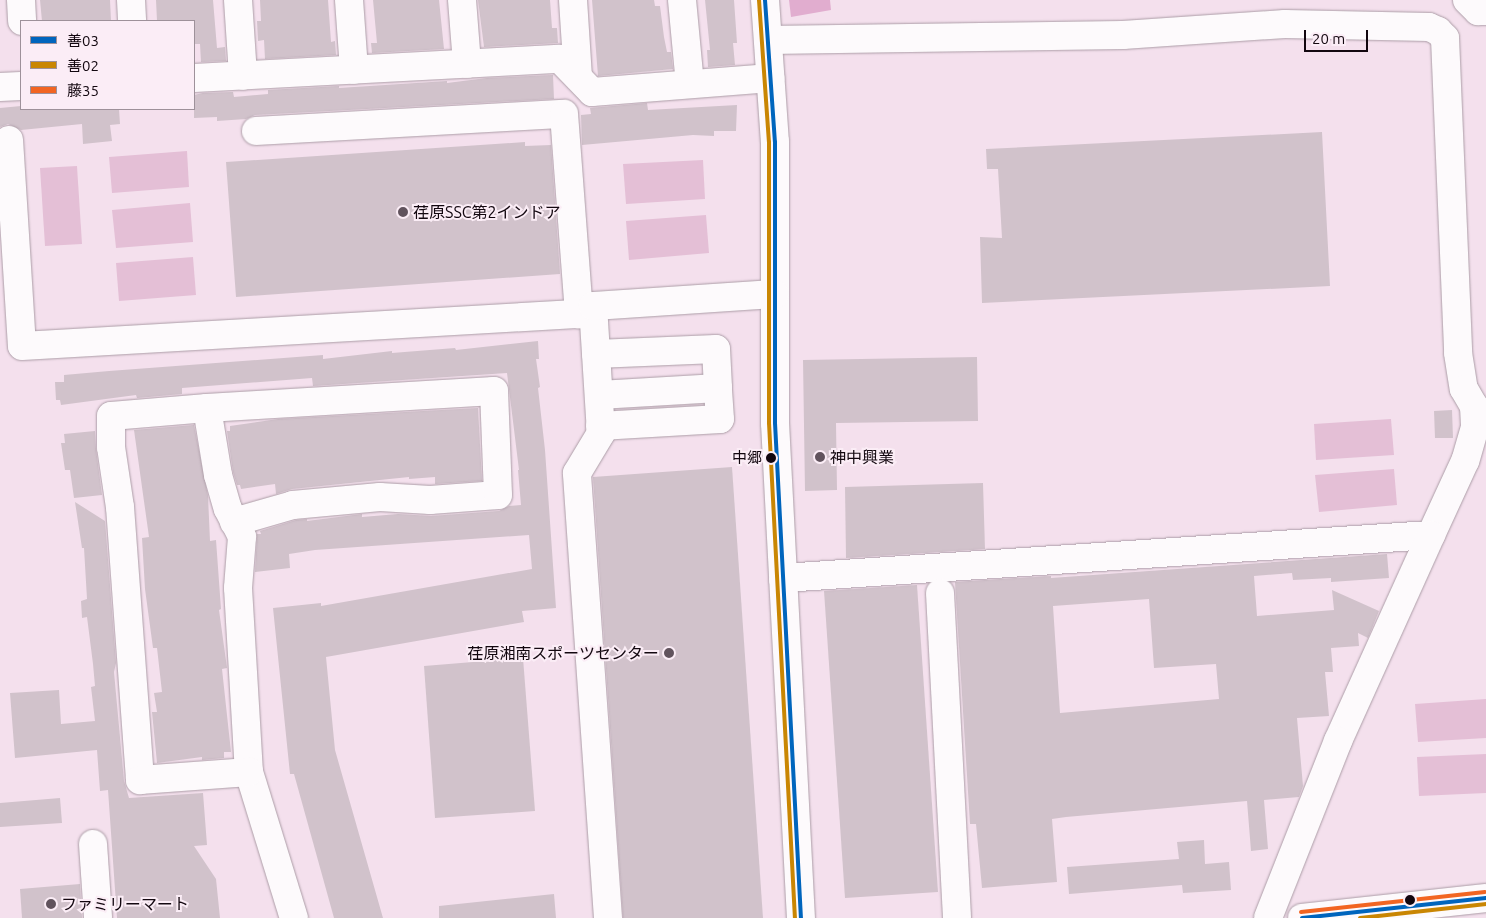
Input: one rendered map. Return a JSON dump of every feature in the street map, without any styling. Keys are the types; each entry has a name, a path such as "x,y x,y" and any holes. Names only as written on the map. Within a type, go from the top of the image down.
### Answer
{"street":[{"path":"21,0 22,20"},
{"path":"131,0 132,20"},
{"path":"238,0 243,76"},
{"path":"349,0 354,70"},
{"path":"462,0 467,64"},
{"path":"573,0 578,77"},
{"path":"682,0 690,84"},
{"path":"765,0 775,142 775,423 801,918"},
{"path":"1467,0 1478,11 1486,12"},
{"path":"768,40 1123,35 1285,24 1429,27 1438,31 1445,38 1458,353 1464,389 1474,406 1475,426 1465,461 1338,742 1268,918"},
{"path":"195,78 560,59 592,92 770,78"},
{"path":"0,87 20,86"},
{"path":"256,131 564,114 586,313 596,354 599,395 601,433 577,473 608,918"},
{"path":"9,140 10,335 22,346 586,313 593,306 774,294"},
{"path":"596,354 716,349 720,419 600,426"},
{"path":"599,395 718,388"},
{"path":"234,522 293,505 380,497 430,500 498,495 494,391 207,408 111,416 111,446 120,507 140,780 249,772"},
{"path":"207,408 218,475 234,522 242,537 238,588 249,772 294,918"},
{"path":"782,578 1431,536"},
{"path":"940,592 957,918"},
{"path":"93,844 98,918"},
{"path":"1302,918 1407,912 1486,898"}],"shaded area":[{"path":"789,0 830,0 831,10 791,17"},
{"path":"187,151 189,187 112,193 109,157"},
{"path":"703,160 705,199 626,204 623,164"},
{"path":"77,166 82,244 45,246 40,168"},
{"path":"190,203 193,242 116,248 112,210"},
{"path":"706,215 709,253 629,260 626,221"},
{"path":"193,257 196,295 119,301 116,263"},
{"path":"1391,419 1394,455 1316,460 1314,424"},
{"path":"1394,469 1397,505 1319,512 1315,475"},
{"path":"1486,699 1486,738 1418,742 1415,704"},
{"path":"1486,754 1486,793 1419,796 1417,757"}],"building":[{"path":"40,0 110,0 111,20 42,20"},
{"path":"156,0 213,0 217,48 225,47 226,61 201,62 200,44 195,44 195,20 157,20"},
{"path":"260,0 328,0 331,42 335,41 336,55 265,59 264,40 258,41 257,21 261,21"},
{"path":"373,0 439,0 444,49 372,53 371,43 377,43"},
{"path":"478,0 550,0 552,28 557,28 558,43 484,47"},
{"path":"592,0 654,0 655,6 660,6 667,52 671,52 673,69 598,76"},
{"path":"705,0 734,0 737,43 733,43 735,65 708,67 707,50 710,50"},
{"path":"553,75 554,99 255,115 246,119 217,121 217,117 194,118 195,95 203,93 233,92 234,97 268,94 268,90 339,86 339,88 447,81 447,83 487,78"},
{"path":"647,103 648,110 737,105 736,131 714,131 714,136 693,135 582,145 581,115 591,114 590,108"},
{"path":"20,106 20,110 119,110 120,124 110,125 112,141 83,144 82,124 21,130 8,124 0,127 0,108"},
{"path":"1322,132 1330,286 982,303 980,237 1002,238 998,169 987,169 986,149"},
{"path":"525,142 525,146 551,145 560,274 236,297 226,162"},
{"path":"538,341 539,359 536,359 540,387 538,388 545,450 556,608 522,611 524,622 326,657 335,750 383,918 334,918 294,774 290,774 273,608 321,603 321,606 532,569 529,535 315,550 289,554 290,568 255,572 257,534 261,534 260,531 296,520 307,519 307,521 362,514 362,517 398,514 431,516 499,511 509,506 521,505 519,470 507,373 313,386 312,378 182,388 182,394 137,398 136,395 61,405 60,400 56,400 55,382 64,382 64,375 109,371 323,355 323,359 392,351 392,353 455,348 456,350"},
{"name":"神中興業","path":"977,357 978,421 836,423 837,490 805,491 803,360"},
{"path":"478,408 482,481 435,484 435,477 409,479 409,477 292,489 276,494 275,484 241,489 240,485 237,485 233,472 227,431 230,431 230,426 278,419"},
{"path":"1452,410 1453,438 1435,438 1434,411"},
{"path":"194,425 208,496 210,541 216,540 221,609 219,610 227,668 222,669 231,752 224,752 224,758 202,760 202,757 157,763 152,712 157,712 154,693 162,692 157,648 153,648 145,589 142,538 149,537 134,430"},
{"path":"95,431 102,495 74,498 70,470 65,470 61,443 65,443 64,434"},
{"path":"732,467 763,918 623,918 593,477"},
{"path":"983,483 985,549 846,558 845,487"},
{"path":"75,502 105,521 116,663 114,672 124,781 129,798 203,793 207,845 194,846 216,879 220,918 117,918 108,790 100,791 97,750 15,758 10,693 59,690 61,724 95,721 91,687 95,686 93,664 87,617 82,618 81,601 87,599 84,548 82,548"},
{"path":"1387,554 1389,578 1331,582 1331,578 1293,580 1292,573 1254,576 1257,616 1334,610 1332,590 1379,611 1368,638 1358,633 1359,646 1331,648 1333,672 1325,672 1329,716 1297,718 1303,786 1299,797 1264,800 1268,849 1251,851 1247,801 1066,817 1052,819 1057,882 982,888 976,824 970,824 955,582 1051,576 1051,578","holes":["1149,599 1154,668 1216,664 1219,699 1060,713 1053,606"]},
{"path":"917,585 938,892 845,898 824,591"},
{"path":"523,658 535,811 435,818 424,666"},
{"path":"60,798 62,823 0,827 0,803"},
{"path":"1204,840 1205,864 1229,862 1231,890 1183,893 1182,885 1069,894 1067,867 1179,859 1177,842"},
{"path":"80,884 82,918 22,918 20,889"},
{"path":"554,894 556,918 439,918 439,906"}],"transit line":[{"name":"善02","path":"759,0 769,142 769,423 795,918"},
{"name":"善03","path":"765,0 775,142 775,423 801,918"},
{"name":"藤35","path":"1301,912 1485,892"},
{"name":"善03","path":"1302,918 1486,898"},
{"name":"善02","path":"1360,918 1486,904"}],"place":[{"name":"荏原SSC第2インドア","path":"403,212"},
{"name":"神中興業","path":"820,457"},
{"name":"中郷","path":"771,458"},
{"name":"荏原湘南スポーツセンター","path":"669,653"},
{"name":"ファミリーマート","path":"51,904"}]}
